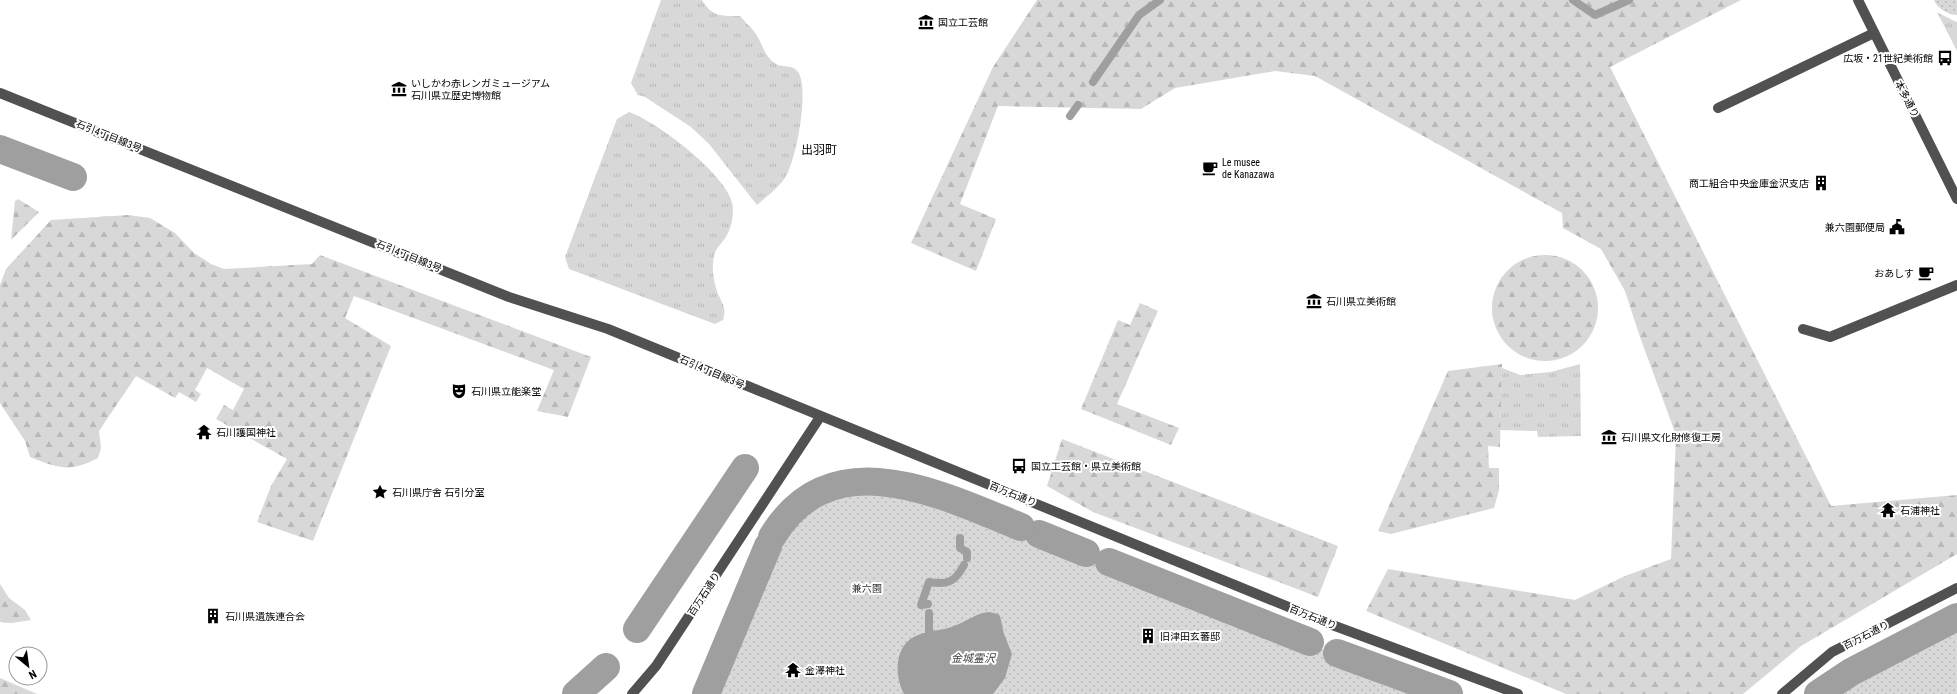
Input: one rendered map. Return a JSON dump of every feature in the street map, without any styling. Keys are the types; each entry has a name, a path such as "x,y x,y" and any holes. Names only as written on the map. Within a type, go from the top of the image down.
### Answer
{"street":[{"name":"本多通り","path":"1858,0 1957,199"},
{"path":"1718,108 1874,33"},
{"name":"石引4丁目線3号","path":"0,93 509,297 608,329 820,417"},
{"path":"1803,329 1830,337 1957,285"},
{"name":"百万石通り","path":"632,694 656,666 820,417 1335,626 1518,694"},
{"name":"百万石通り","path":"1782,694 1832,652 1957,588"}],"green space":[{"path":"661,0 702,0 714,13 728,16 740,16 756,34 766,54 772,61 779,65 791,67 798,72 803,93 802,108 797,142 789,170 782,182 757,205 709,144 691,127 645,97 638,95 631,83"},
{"path":"1037,0 1741,0 1610,67 1831,506 1957,495 1957,554 1801,646 1743,694 1566,694 1366,611 1388,569 1575,600 1625,576 1671,559 1676,435 1640,337 1625,291 1601,249 1563,228 1562,213 1315,76 1275,71 1175,88 1141,109 998,106 960,204 996,219 976,271 911,243 993,67"},
{"path":"1934,0 1957,0 1957,15 1950,14 1943,10 1935,3"},
{"path":"1937,12 1957,22 1957,51"},
{"path":"629,112 657,127 692,153 708,167 721,182 730,197 733,209 731,224 725,238 716,250 714,258 714,279 724,311 723,320 715,324 569,269 565,257 617,119"},
{"path":"18,199 39,212 11,240 15,201"},
{"path":"128,215 150,218 175,233 194,253 211,264 224,269 312,264 320,255 591,357 568,417 537,411 554,370 354,296 345,318 391,346 313,541 257,522 271,486 287,459 216,419 224,405 233,410 244,389 207,368 195,390 201,394 196,402 179,392 175,398 136,376 99,431 101,448 98,458 79,466 71,467 48,464 30,457 25,441 0,403 0,285 6,269 51,220"},
{"path":"1545,255 1565,259 1582,271 1594,288 1598,308 1594,328 1582,345 1565,357 1545,361 1525,357 1508,345 1496,328 1492,308 1496,288 1508,271 1525,259"},
{"path":"1140,303 1158,311 1117,404 1179,428 1171,445 1081,409 1118,320 1130,325"},
{"path":"1502,364 1500,447 1488,446 1489,468 1499,468 1499,490 1494,508 1391,534 1378,531 1448,371"},
{"path":"1580,364 1581,436 1538,437 1537,431 1500,430 1502,368 1520,375 1551,372"},
{"path":"1062,439 1338,546 1318,597 1093,512 1047,486"},
{"name":"兼六園","path":"866,482 904,487 941,497 1323,650 1443,694 707,694 775,534 784,522 804,503 826,490 851,483"},
{"path":"0,584 9,598 25,610 31,620 12,623 0,622"},
{"path":"1957,619 1957,694 1821,694 1852,673"},
{"path":"0,678 8,681 8,686 18,686 37,694 0,694"}],"water":[{"name":"金城霊沢","path":"989,612 1000,616 1004,634 1012,654 1005,678 993,694 904,694 899,678 898,661 904,645 910,639 922,633 950,628 980,614"}],"waterway":[{"path":"1093,82 1139,15 1160,0"},
{"path":"1573,0 1595,15 1629,0"},
{"path":"1070,116 1078,105"},
{"path":"0,149 73,177"},
{"path":"637,629 745,468"},
{"path":"772,537 796,507 824,489 855,482 888,483 922,490 956,501 1021,527"},
{"path":"1039,534 1086,553"},
{"path":"960,538 960,548 967,552 967,558"},
{"path":"706,694 768,546"},
{"path":"1109,562 1310,642"},
{"path":"928,604 921,605 929,582 941,583 950,581 954,579 964,565"},
{"path":"929,613 929,633"},
{"path":"1818,694 1851,672 1957,617"},
{"path":"1337,653 1449,694"},
{"path":"576,694 606,667"}],"place":[{"name":"国立工芸館","path":"926,22"},
{"name":"広坂・21世紀美術館","path":"1945,58"},
{"name":"いしかわ赤レンガミュージアム 石川県立歴史博物館","path":"399,89"},
{"name":"Le musee de Kanazawa","path":"1210,168"},
{"name":"商工組合中央金庫金沢支店","path":"1821,183"},
{"name":"兼六園郵便局","path":"1897,227"},
{"name":"おあしす","path":"1926,273"},
{"name":"石川県立美術館","path":"1314,301"},
{"name":"石川県立能楽堂","path":"459,391"},
{"name":"石川護国神社","path":"204,432"},
{"name":"石川県文化財修復工房","path":"1609,437"},
{"name":"国立工芸館・県立美術館","path":"1019,466"},
{"name":"石川県庁舎 石引分室","path":"380,492"},
{"name":"石浦神社","path":"1888,510"},
{"name":"石川県遺族連合会","path":"213,616"},
{"name":"旧津田玄蕃邸","path":"1148,636"},
{"name":"金澤神社","path":"793,670"}],"district":[{"name":"出羽町","path":"819,150"}]}
